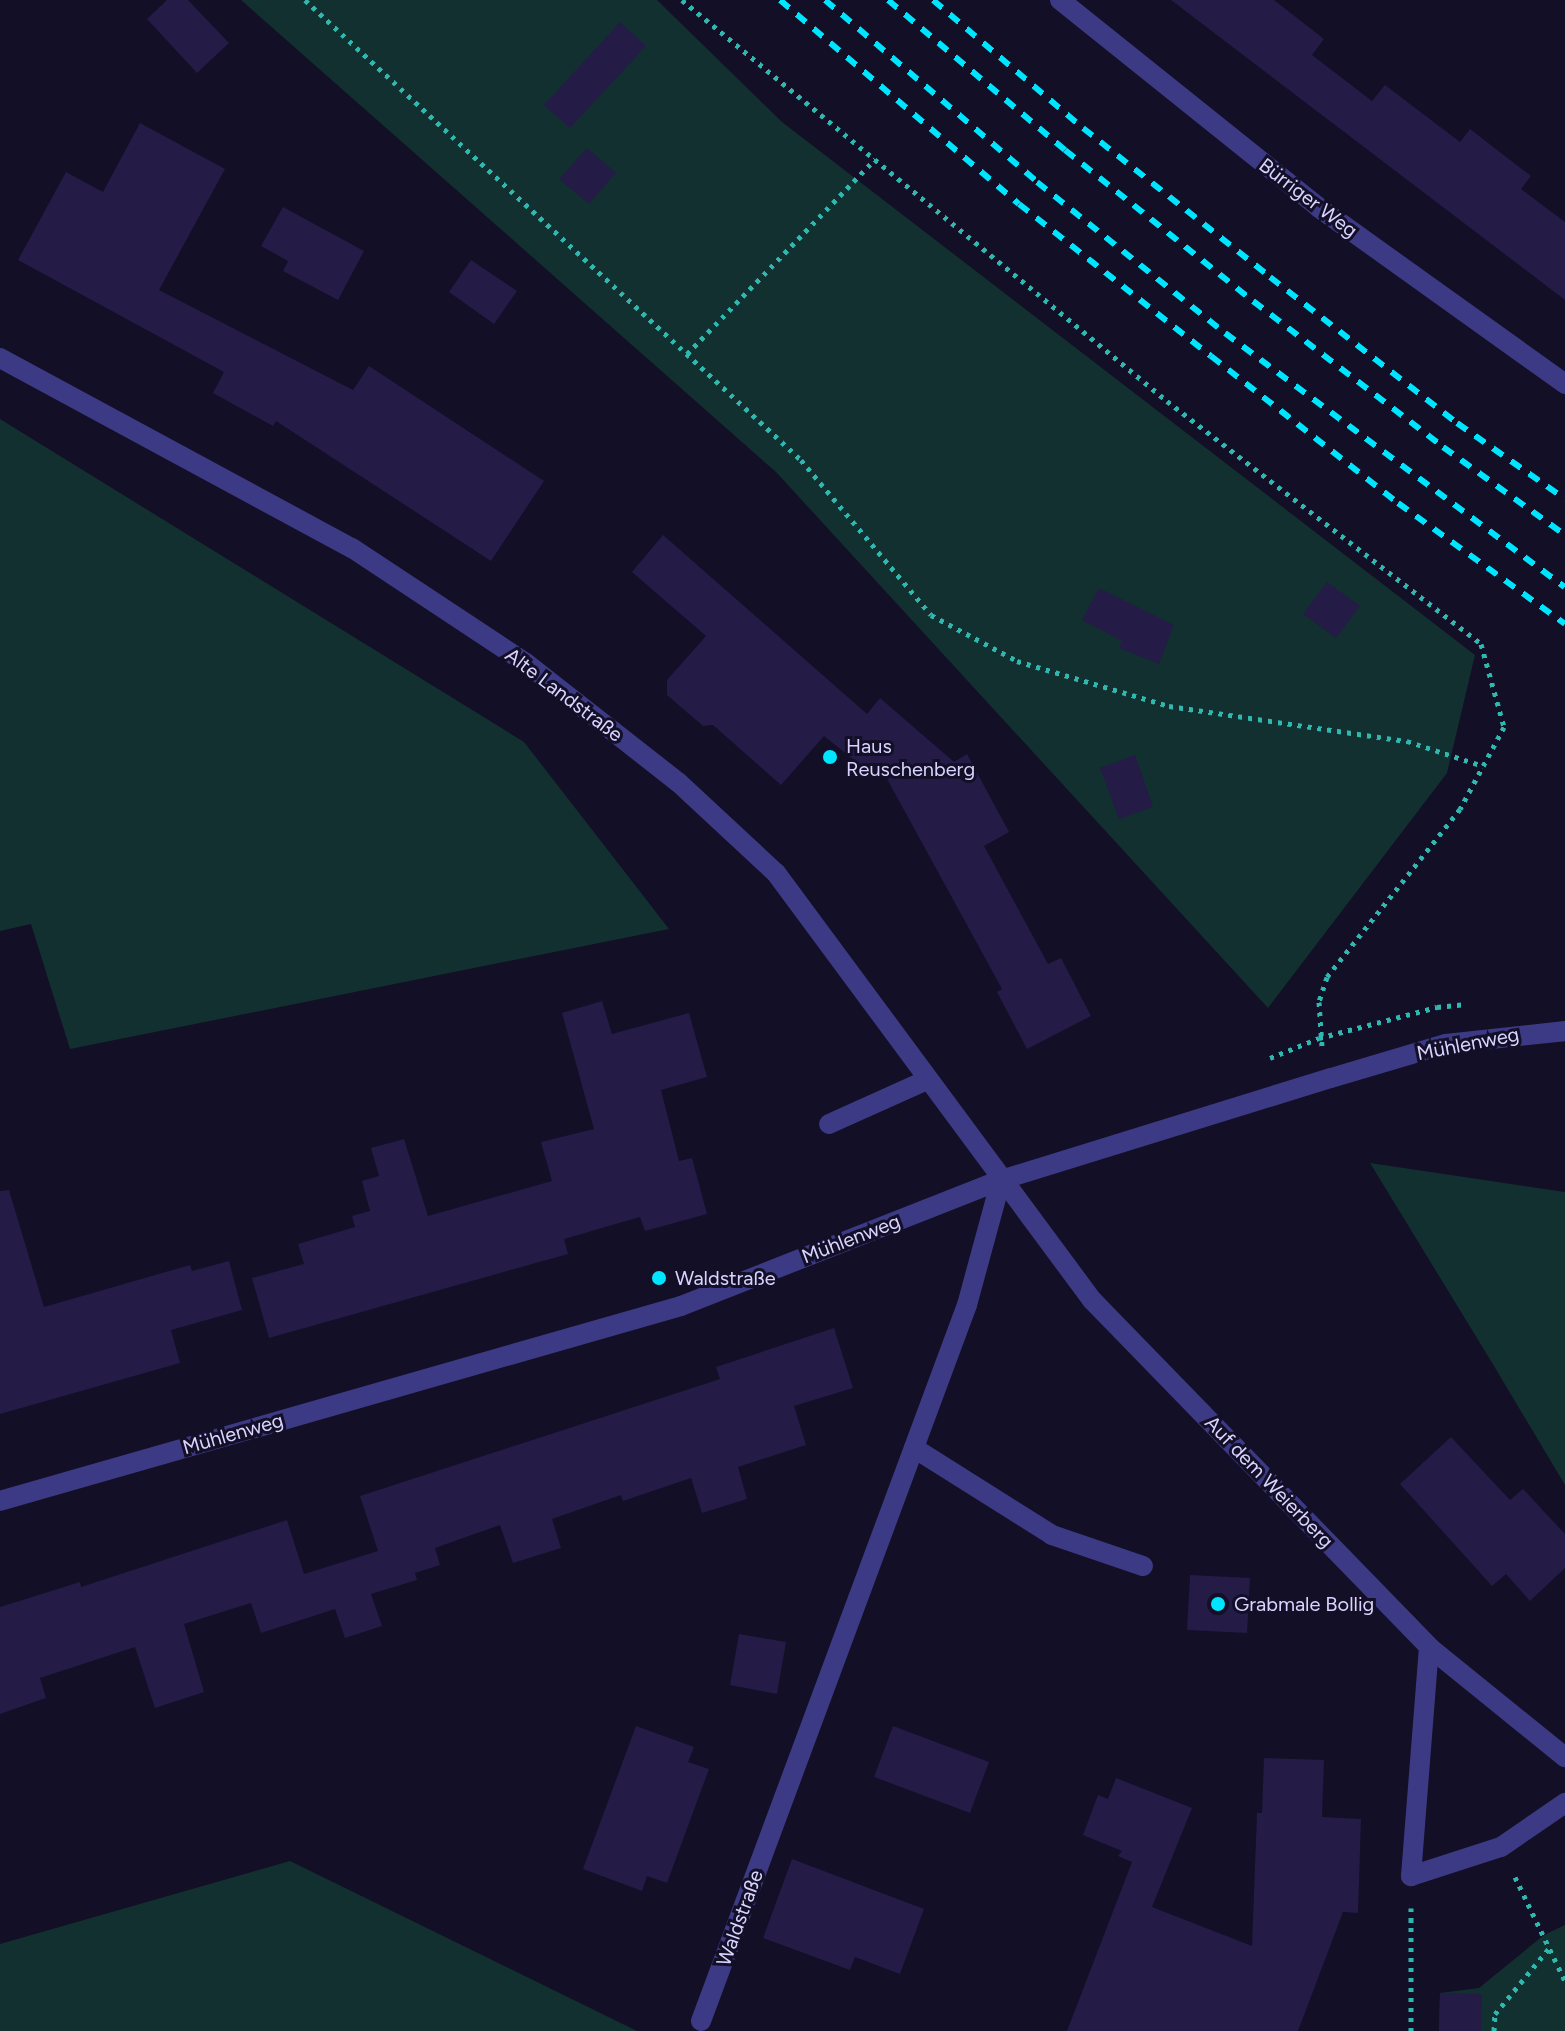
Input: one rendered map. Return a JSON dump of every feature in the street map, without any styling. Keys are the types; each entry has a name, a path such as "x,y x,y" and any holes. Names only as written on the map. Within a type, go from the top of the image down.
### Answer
{"street":[{"name":"Bürriger Weg","path":"1060,0 1318,207 1565,384"},
{"name":"Alte Landstraße","path":"0,358 352,548 526,663 667,772 776,873 1001,1180"},
{"name":"Mühlenweg","path":"0,1501 681,1306 1001,1180 1331,1078 1446,1044 1565,1031"},
{"path":"829,1124 927,1080"},
{"name":"Waldstraße","path":"701,2021 967,1305 1001,1180"},
{"name":"Auf dem Weierberg","path":"1001,1180 1092,1300 1429,1647 1565,1757"},
{"path":"914,1448 1052,1535 1143,1566"},
{"path":"1429,1647 1411,1876 1501,1847 1565,1803"}],"path":[{"path":"305,0 801,460 931,615 1017,661 1169,706 1407,741 1483,766"},
{"path":"682,0 1167,401 1481,644 1504,727 1460,809 1327,977 1319,1002 1319,1038 1331,1078"},
{"path":"687,354 875,159"},
{"path":"1501,1847 1565,1981"},
{"path":"1411,1876 1411,2031"},
{"path":"1494,2031 1495,2014 1550,1947"}],"green space":[{"path":"241,0 657,0 782,122 1475,655 1447,773 1268,1008 776,472"},
{"path":"0,419 524,742 669,929 70,1049 31,924 0,931"},
{"path":"1370,1163 1565,1192 1565,1485 1494,1366"},
{"path":"290,1861 637,2031 0,2031 0,1944"},
{"path":"1565,1925 1565,2031 1439,2031 1440,1993 1479,1988 1544,1935"}],"building":[{"path":"167,0 188,0 229,43 197,73 147,19"},
{"path":"1171,0 1274,0 1324,39 1312,55 1372,101 1385,85 1460,142 1470,129 1531,176 1521,189 1565,222 1565,300"},
{"path":"620,22 646,46 570,128 544,105"},
{"path":"140,123 225,169 159,290 353,390 369,366 544,481 491,561 276,421 273,426 213,393 224,372 18,260 66,172 103,192"},
{"path":"587,148 616,173 589,204 559,179"},
{"path":"283,207 364,251 338,300 283,271 288,261 261,246"},
{"path":"471,260 517,291 494,324 449,292"},
{"path":"663,535 867,714 880,698 954,762 967,754 1009,832 984,846 1048,964 1061,958 1091,1016 1027,1049 997,992 1002,989 880,766 869,772 824,736 781,785 713,725 703,726 667,695 667,680 706,636 632,572"},
{"path":"1327,582 1360,606 1336,638 1303,614"},
{"path":"1099,588 1174,625 1159,664 1119,648 1122,641 1082,620"},
{"path":"1135,755 1153,807 1119,819 1100,768"},
{"path":"602,1001 612,1034 689,1013 707,1077 661,1090 679,1161 692,1158 707,1214 645,1231 640,1217 564,1239 568,1254 269,1338 252,1278 304,1264 298,1244 355,1227 352,1216 370,1211 362,1181 379,1176 371,1148 404,1139 428,1216 552,1181 541,1142 594,1129 562,1013"},
{"path":"9,1190 44,1307 190,1265 192,1271 229,1261 242,1310 171,1330 180,1363 0,1414 0,1191"},
{"path":"834,1328 853,1388 794,1406 806,1445 738,1467 747,1499 702,1513 691,1478 623,1501 621,1495 552,1519 561,1548 513,1563 500,1525 435,1548 440,1565 415,1573 417,1580 371,1594 382,1626 345,1638 335,1609 261,1633 251,1603 184,1624 204,1692 155,1708 135,1647 40,1678 46,1698 0,1714 0,1607 80,1582 81,1587 287,1520 304,1574 378,1551 360,1496 720,1379 716,1367"},
{"path":"1451,1437 1510,1500 1523,1489 1565,1534 1565,1568 1530,1601 1506,1574 1492,1586 1400,1484"},
{"name":"Grabmale Bollig","path":"1190,1575 1250,1578 1247,1633 1187,1630"},
{"path":"739,1634 786,1642 777,1694 730,1685"},
{"path":"636,1726 694,1747 688,1762 709,1769 667,1883 647,1876 642,1891 583,1869"},
{"path":"893,1726 989,1762 970,1813 874,1777"},
{"path":"1264,1758 1324,1760 1322,1817 1361,1819 1358,1913 1343,1912 1298,2031 1067,2031 1132,1862 1118,1856 1122,1851 1083,1835 1098,1795 1108,1799 1116,1778 1192,1808 1152,1907 1252,1946 1257,1813 1262,1813"},
{"path":"792,1859 924,1909 900,1974 855,1957 850,1970 763,1938"},
{"path":"1440,1993 1482,1994 1481,2031 1439,2031"}],"railway":[{"path":"780,0 1019,204 1398,503 1565,624"},
{"path":"825,0 1037,182 1225,333 1565,587"},
{"path":"888,0 1065,150 1253,301 1443,447 1565,535"},
{"path":"933,0 1083,128 1270,277 1457,423 1565,499"}],"place":[{"name":"Haus Reuschenberg","path":"830,757"},
{"name":"Waldstraße","path":"659,1278"},
{"name":"Grabmale Bollig","path":"1218,1604"}]}
